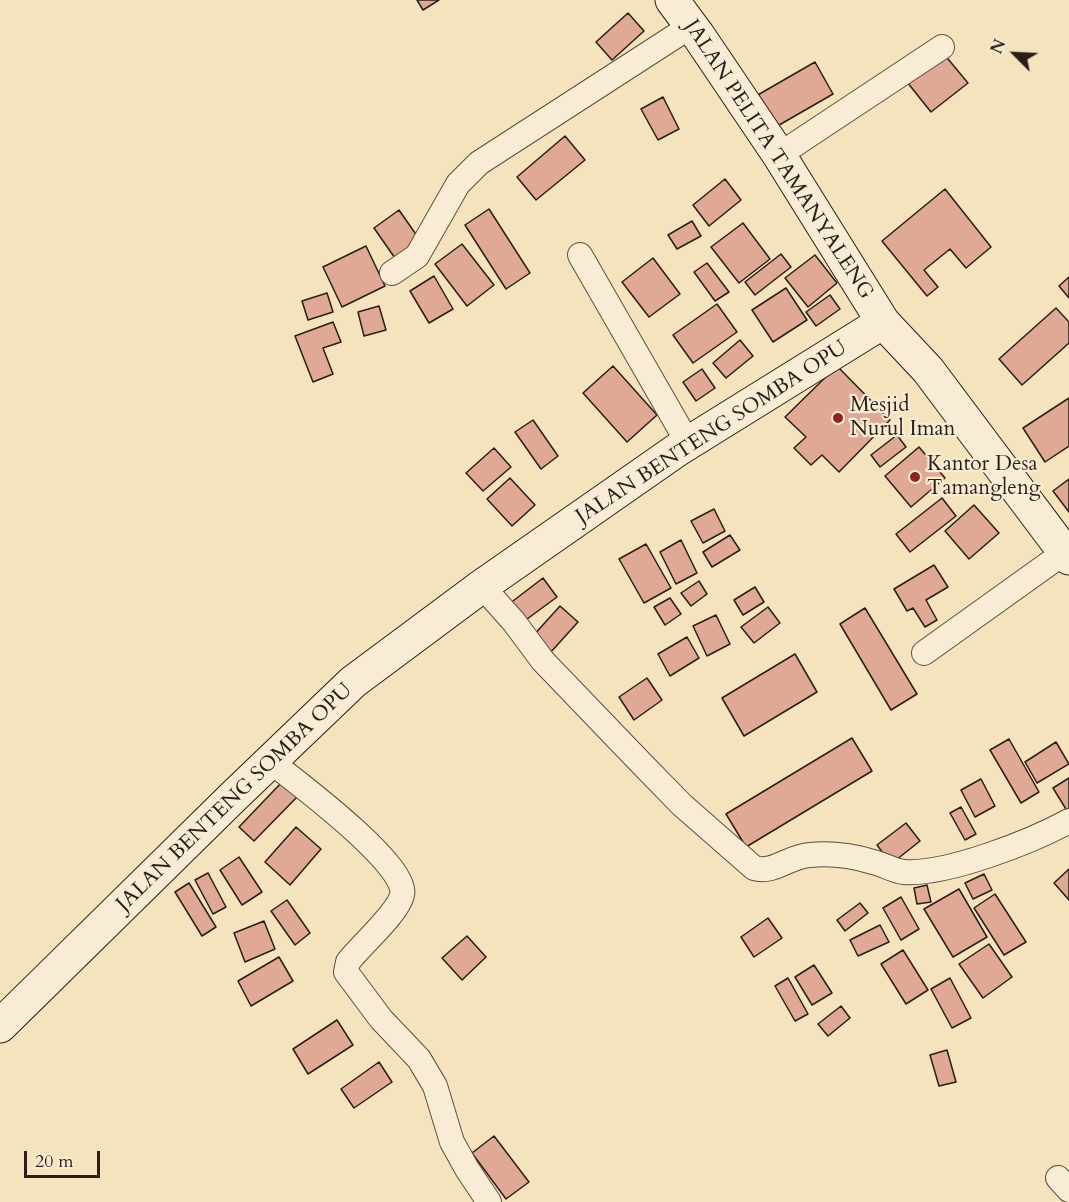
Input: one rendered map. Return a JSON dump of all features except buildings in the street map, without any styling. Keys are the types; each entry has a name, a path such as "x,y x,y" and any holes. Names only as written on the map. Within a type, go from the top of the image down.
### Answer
{"street":[{"name":"JALAN PELITA TAMANYALENG","path":"672,0 779,155 883,322 928,370 1067,555"},
{"path":"392,273 417,256 458,184 472,169 691,26"},
{"path":"779,155 942,47"},
{"path":"580,255 688,443"},
{"name":"JALAN BENTENG SOMBA OPU","path":"0,1026 353,682 482,586 688,443 883,322"},
{"path":"924,653 1067,555"},
{"path":"482,586 514,622 543,661 641,763 682,805 754,868 764,871 790,859 807,855 838,854 874,862 902,872 932,871 1011,847 1046,834 1069,821"},
{"path":"270,761 352,826 401,881 403,894 397,907 348,962 346,972 381,1019 419,1059 435,1086 452,1142 489,1202"}],"place":[{"name":"Mesjid Nurul Iman","path":"838,418"},
{"name":"Kantor Desa Tamangleng","path":"915,477"}]}
